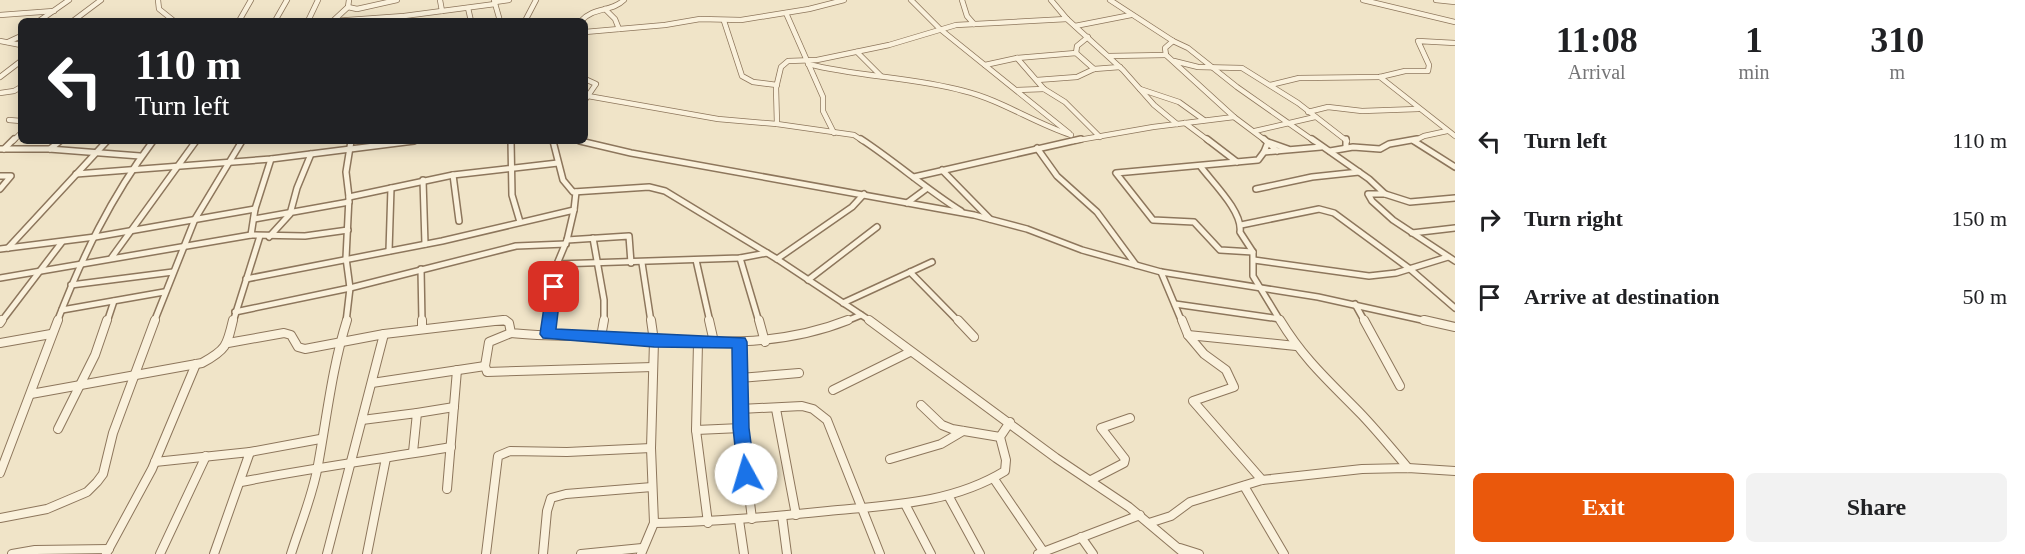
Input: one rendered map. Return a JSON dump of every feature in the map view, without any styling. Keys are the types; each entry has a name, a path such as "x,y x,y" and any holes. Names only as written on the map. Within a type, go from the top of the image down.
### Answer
{"street":[{"path":"44,18 69,0"},
{"path":"77,18 101,0"},
{"path":"158,0 159,9 170,18"},
{"path":"241,18 251,0"},
{"path":"277,18 287,0"},
{"path":"309,18 318,0"},
{"path":"336,18 348,7 349,0"},
{"path":"348,7 357,9 397,0"},
{"path":"440,0 442,11"},
{"path":"408,18 509,0"},
{"path":"526,18 536,0"},
{"path":"584,18 591,11 605,9 622,3 624,0"},
{"path":"588,32 678,24 700,19 724,21 786,13 844,0"},
{"path":"911,0 940,29 1078,140"},
{"path":"962,0 967,16 974,24"},
{"path":"1051,0 1067,19 1120,67 1154,105 1177,124"},
{"path":"1110,0 1173,41 1188,48 1209,66 1321,147 1330,151 1393,199 1410,202 1455,198"},
{"path":"1365,0 1455,22"},
{"path":"1436,0 1455,2"},
{"path":"390,2 393,17"},
{"path":"495,2 499,18"},
{"path":"468,8 470,18"},
{"path":"357,9 360,18"},
{"path":"605,9 615,19 619,29"},
{"path":"0,15 54,11"},
{"path":"436,12 436,18"},
{"path":"786,13 823,98 823,111 834,133"},
{"path":"1075,26 1131,15"},
{"path":"376,18 398,18"},
{"path":"777,124 775,113 777,85 784,63 807,62 889,45 956,25 1067,19"},
{"path":"724,21 742,76 753,82 777,85"},
{"path":"6,42 18,37"},
{"path":"1076,53 1077,46 1088,37"},
{"path":"1270,85 1299,78 1380,77 1398,72 1429,70 1419,40 1455,43"},
{"path":"0,41 18,44"},
{"path":"1173,41 1165,48 1166,55 1234,117 1277,151"},
{"path":"857,52 881,76"},
{"path":"985,64 1017,58 1076,53 1094,69"},
{"path":"1109,56 1166,55"},
{"path":"1017,58 1044,89 1065,102 1100,137"},
{"path":"807,62 843,72 965,90 996,101 1071,135"},
{"path":"1174,62 1196,66 1221,64 1245,69 1346,136 1346,147"},
{"path":"0,77 18,63"},
{"path":"1037,80 1077,77 1094,69 1120,67"},
{"path":"1380,77 1455,136"},
{"path":"588,80 596,84 588,94"},
{"path":"1140,88 1179,102 1204,120"},
{"path":"0,93 18,89"},
{"path":"1017,90 1044,89"},
{"path":"588,95 718,119 777,124 861,138 914,177 926,189 965,214"},
{"path":"1308,112 1328,107 1362,111 1418,109"},
{"path":"914,177 1078,140 1234,117"},
{"path":"1255,132 1315,117"},
{"path":"9,120 18,121"},
{"path":"1185,123 1237,162"},
{"path":"1330,151 1346,147 1374,150 1389,144 1414,141 1424,136 1447,131"},
{"path":"1,150 18,136"},
{"path":"1414,141 1455,167"},
{"path":"1268,142 1292,150"},
{"path":"1268,142 1264,153 1258,160 1116,173 1153,220 1194,222 1220,250 1369,276 1396,273 1448,257"},
{"path":"588,143 631,153 864,194 990,219 1027,229 1082,250 1161,272 1355,304 1455,327"},
{"path":"49,150 56,144"},
{"path":"8,248 104,144"},
{"path":"0,473 12,435 31,394 51,334 71,285 130,169 151,144"},
{"path":"112,258 194,144"},
{"path":"0,518 47,509 87,492 97,482 105,466 113,433 182,247 195,219 240,144"},
{"path":"291,554 318,467 320,439 348,317 350,288 346,258 349,200 346,172 351,144"},
{"path":"76,174 229,160 271,159 395,144"},
{"path":"511,144 512,195 520,222"},
{"path":"554,144 563,180 573,192 656,188 665,191 777,259 861,315 909,352 953,380 1056,458 1140,515 1185,554"},
{"path":"1264,153 1321,147"},
{"path":"1037,148 1057,176 1097,212 1136,266"},
{"path":"1,150 49,150 141,156"},
{"path":"269,237 290,214 297,188 311,154"},
{"path":"251,235 255,209 271,159"},
{"path":"254,219 290,214 423,180 558,163"},
{"path":"1201,167 1235,211 1241,225 1240,231 1253,256 1254,276 1296,346 1321,376 1362,416 1408,468"},
{"path":"942,170 990,219"},
{"path":"1256,189 1312,177 1359,172"},
{"path":"0,176 11,176 0,189"},
{"path":"453,176 459,221"},
{"path":"423,180 425,244"},
{"path":"389,251 391,188"},
{"path":"907,203 926,189"},
{"path":"548,334 557,264 567,242 576,192"},
{"path":"777,259 852,207 864,194"},
{"path":"1385,194 1367,196 1392,220 1455,261"},
{"path":"0,249 95,237 255,209"},
{"path":"1241,225 1319,209 1334,213 1410,269 1455,308"},
{"path":"246,279 425,244 574,210"},
{"path":"808,280 877,227"},
{"path":"1412,233 1455,228"},
{"path":"0,278 251,235 305,236 348,230"},
{"path":"31,394 196,364 216,357 228,343 235,312 260,236"},
{"path":"235,312 350,288 516,246 629,236 630,263"},
{"path":"593,238 604,298 604,325 601,337"},
{"path":"0,323 62,242"},
{"path":"557,264 740,258 767,253"},
{"path":"740,258 765,342"},
{"path":"696,260 714,342"},
{"path":"843,303 932,262"},
{"path":"581,554 642,551 654,523 651,448 654,341 642,263"},
{"path":"421,269 422,329"},
{"path":"71,285 173,272"},
{"path":"910,272 974,337"},
{"path":"1161,272 1188,335 1204,354 1226,370 1234,387 1192,401 1262,480"},
{"path":"62,310 164,292"},
{"path":"58,429 95,355 114,301"},
{"path":"1174,304 1280,319"},
{"path":"1355,304 1400,386"},
{"path":"0,310 12,308"},
{"path":"653,367 502,373 487,372 485,366 489,342 511,333 698,343 765,342 812,334 861,315"},
{"path":"228,343 284,333 291,335 300,349 340,344 384,334 505,320 509,323 511,333"},
{"path":"0,343 51,334"},
{"path":"327,554 384,334"},
{"path":"1188,335 1296,346"},
{"path":"739,342 741,428 752,519"},
{"path":"698,343 696,430 708,523"},
{"path":"833,390 909,352"},
{"path":"12,554 35,550 107,551 155,462 196,364"},
{"path":"372,383 485,366"},
{"path":"447,489 457,370"},
{"path":"740,378 799,373"},
{"path":"740,409 776,409 794,405 818,411 827,420 864,508 880,554"},
{"path":"921,405 942,425 1000,437"},
{"path":"362,420 454,407"},
{"path":"776,409 796,514"},
{"path":"413,452 417,413"},
{"path":"1091,480 1124,463 1125,459 1101,428 1130,418"},
{"path":"654,523 708,523 905,504 949,497 994,479 1005,471 1006,460 1000,437 1010,422"},
{"path":"696,430 741,428"},
{"path":"890,459 941,444 963,431"},
{"path":"155,462 250,452 320,439"},
{"path":"241,482 318,467 351,464 451,447"},
{"path":"486,554 498,456 510,451 578,452 651,448"},
{"path":"214,554 250,452"},
{"path":"160,554 206,456"},
{"path":"367,554 386,458"},
{"path":"1149,524 1171,516 1190,502 1262,480 1362,469 1408,468 1455,471"},
{"path":"994,479 1041,552 1140,515"},
{"path":"1244,486 1284,554"},
{"path":"543,554 547,511 551,498 566,494 652,488"},
{"path":"949,497 980,554"},
{"path":"905,504 931,554"},
{"path":"782,516 787,554"},
{"path":"739,520 744,554"},
{"path":"1081,537 1093,554"},
{"path":"1177,547 1199,554"}],"route":[{"path":"554,287 548,334 698,343 739,342 741,428 746,474"}]}
